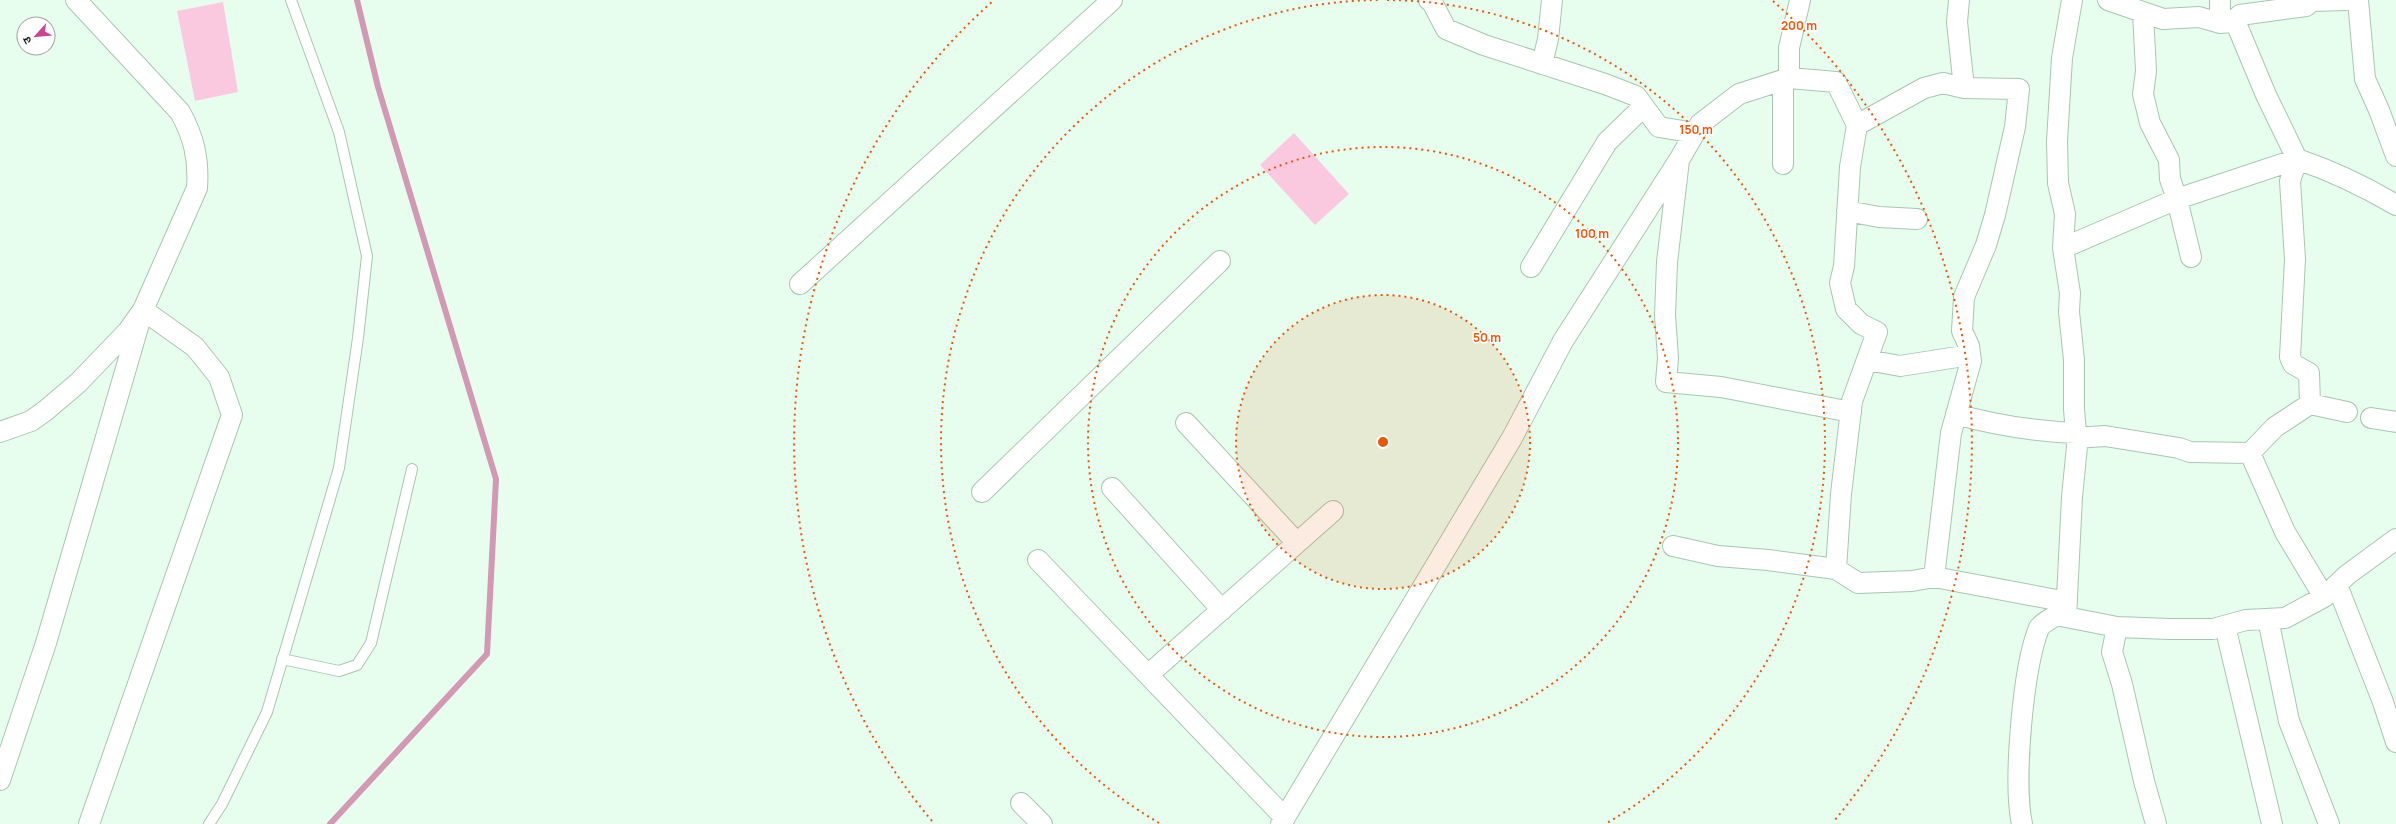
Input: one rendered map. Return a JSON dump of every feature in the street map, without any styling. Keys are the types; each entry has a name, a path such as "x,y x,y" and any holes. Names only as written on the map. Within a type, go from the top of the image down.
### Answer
{"street":[{"path":"0,780 48,636 143,310 197,188 199,168 196,148 190,130 180,112 76,0"},
{"path":"800,284 1112,0"},
{"path":"1429,0 1432,2 1446,29 1484,45 1636,96 1659,127 1695,133"},
{"path":"1542,64 1548,39 1552,0"},
{"path":"1783,164 1786,79 1789,48 1800,0"},
{"path":"1959,0 1957,22 1964,88"},
{"path":"2067,610 2076,436 2074,409 2074,360 2069,312 2070,293 2063,248 2065,214 2058,183 2058,110 2062,58 2072,0"},
{"path":"2108,0 2162,19 2200,17 2226,22 2238,28 2266,95 2297,159 2290,181 2295,259 2290,357 2293,364 2309,373 2310,404"},
{"path":"2220,0 2226,22"},
{"path":"2226,22 2240,15 2306,6 2312,1 2339,0"},
{"path":"2358,0 2365,79 2379,110 2396,156"},
{"path":"2143,13 2146,71 2143,94 2150,122 2169,160 2170,179 2177,199 2191,257"},
{"path":"1038,560 1148,675 1283,821 1512,438 1563,341 1679,160 1700,124 1739,94 1786,79 1836,82 1857,125 1850,167 1844,266 1840,283 1846,309 1860,324 1877,332 1852,402 1841,494 1836,569"},
{"path":"1857,125 1924,88 1943,83 1964,88 2019,89 2015,127 1995,215 1986,245 1964,297 1962,331 1969,346 1971,362 1950,440 1934,577"},
{"path":"1531,267 1607,142 1643,107"},
{"path":"2063,248 2177,199 2297,159 2330,170 2372,190 2396,205"},
{"path":"1679,160 1667,262 1664,314 1668,358 1666,382 1721,387 1851,412"},
{"path":"1847,211 1879,217 1917,219"},
{"path":"982,492 1220,261"},
{"path":"0,432 31,421 45,411 110,352 143,310"},
{"path":"89,824 232,415 219,377 195,347 143,310"},
{"path":"1868,360 1900,366 1970,355"},
{"path":"1956,414 1994,425 2076,436 2105,436 2179,448 2190,452 2250,453 2276,427 2310,404 2347,412"},
{"path":"2371,418 2396,422"},
{"path":"1186,423 1297,543"},
{"path":"2250,453 2285,532 2330,591 2380,695 2396,742"},
{"path":"1112,488 1222,610"},
{"path":"1148,675 1333,511"},
{"path":"1673,546 1718,556 1768,560 1836,569 1858,583 1912,581 1934,577 2067,610 2117,627 2199,629 2225,626 2246,620 2285,618 2330,591 2395,544"},
{"path":"2022,824 2019,810 2021,749 2027,670 2040,627 2056,615 2067,610"},
{"path":"2268,619 2289,721 2329,824"},
{"path":"2225,626 2250,739 2272,824"},
{"path":"2117,627 2112,652 2122,684 2144,780 2156,824"},
{"path":"1021,803 1042,824"}],"lane":[{"path":"209,824 222,804 267,712 339,468 358,338 367,256 339,132 291,0"},
{"path":"282,659 339,671 357,665 371,643 412,469"}],"shaded area":[{"path":"223,2 238,92 195,101 177,11"},
{"path":"1294,133 1349,194 1315,225 1260,165"}],"waterway":[{"path":"330,824 487,654 496,479 378,87 357,0"}]}
